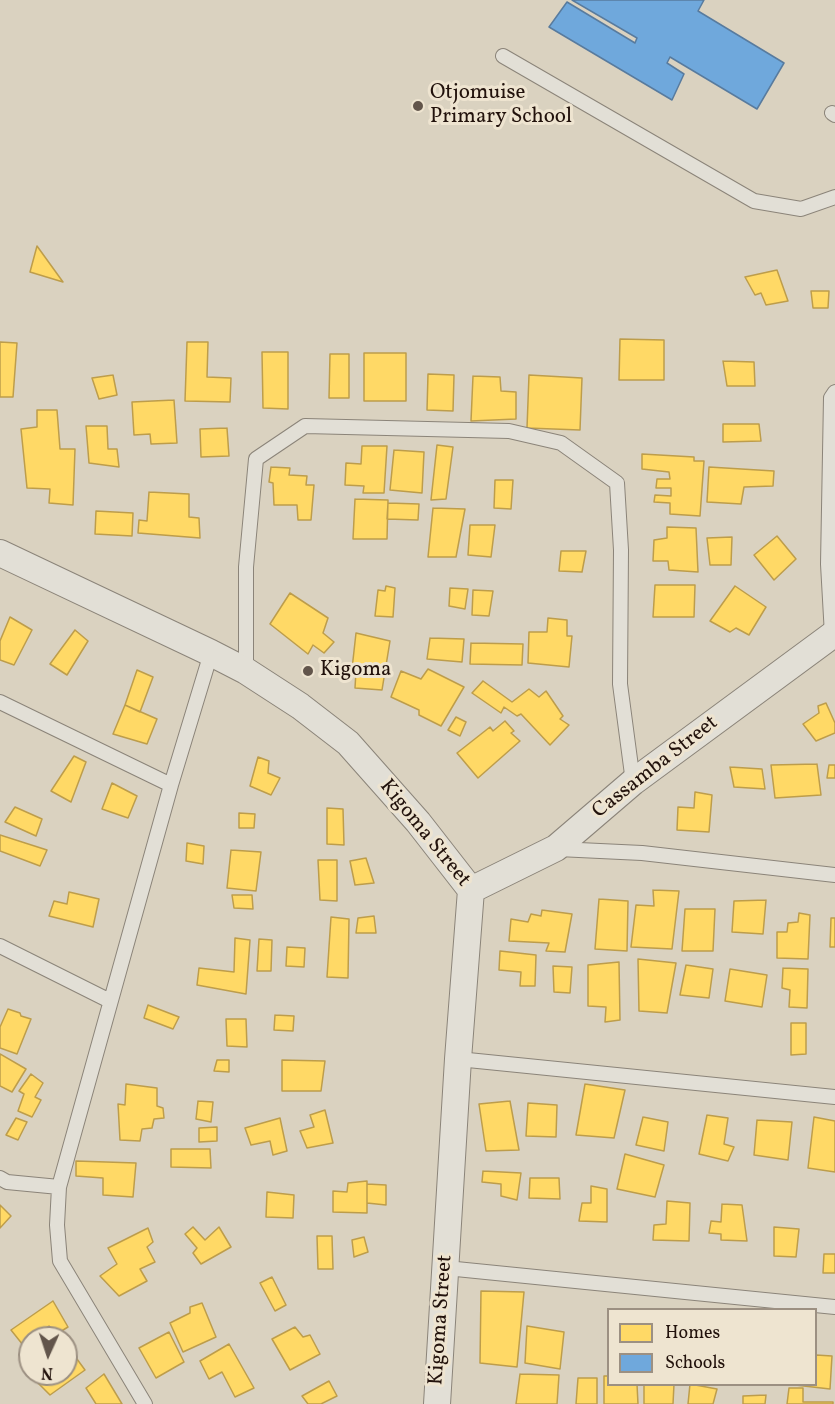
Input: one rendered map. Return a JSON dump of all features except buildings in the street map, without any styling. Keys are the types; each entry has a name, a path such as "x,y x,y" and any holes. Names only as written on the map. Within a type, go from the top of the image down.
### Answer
{"street":[{"name":"Kigoma Street","path":"0,553 211,653 246,671 300,706 348,743 418,822 471,890 458,1059 437,1404"},
{"name":"Cassamba Street","path":"471,890 556,849 633,782 834,634"}],"lane":[{"path":"503,56 754,201 801,209 835,197"},
{"path":"834,634 828,564 831,398 835,392"},
{"path":"246,671 246,567 256,459 305,426 509,431 561,443 617,483 621,550 620,684 633,782"},
{"path":"145,1404 60,1261 57,1225 59,1187 171,785 211,653"},
{"path":"0,702 171,785"},
{"path":"556,849 642,853 835,875"},
{"path":"0,946 110,1001"},
{"path":"458,1059 835,1097"},
{"path":"0,1178 7,1182 59,1187"},
{"path":"446,1268 835,1307"}],"place":[{"name":"Otjomuise Primary School","path":"418,106"},
{"name":"Kigoma","path":"308,671"}]}
